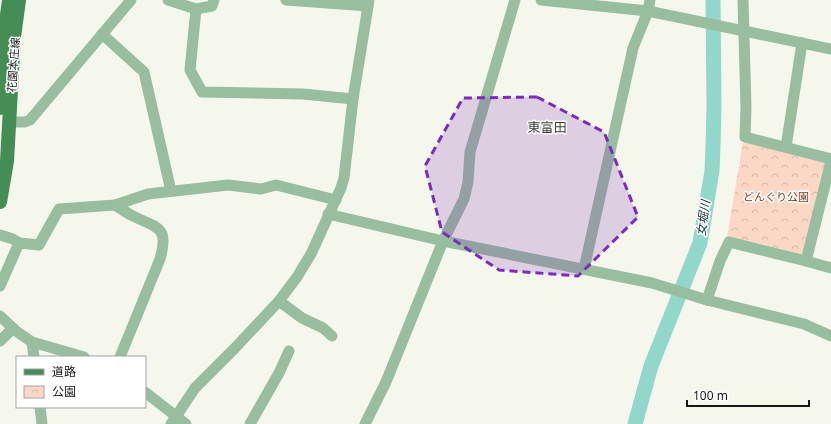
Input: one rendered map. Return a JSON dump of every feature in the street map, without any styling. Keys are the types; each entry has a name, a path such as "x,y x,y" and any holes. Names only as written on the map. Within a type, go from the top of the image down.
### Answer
{"main road":[{"name":"花園本庄線","path":"0,108 4,37 9,0"},
{"name":"花園本庄線","path":"0,202 7,161 14,37 19,0"}],"street":[{"path":"9,122 25,122 30,120 131,0"},
{"path":"168,0 196,9 212,6 214,0"},
{"path":"174,420 195,388 235,348 279,300 297,277 311,254 328,214 336,200 344,178 353,99 368,3 286,0"},
{"path":"366,424 386,382 443,241 464,199 468,182 470,152 515,0"},
{"path":"541,0 649,6 696,21 831,49"},
{"path":"743,0 739,31 746,108 745,137 831,160 806,261"},
{"path":"584,269 633,48 649,6"},
{"path":"196,9 190,70 202,92 303,94 353,99"},
{"path":"102,34 144,72 171,191"},
{"path":"786,147 802,43"},
{"path":"0,235 14,239 19,243 39,245 59,209 114,205 148,194 203,187 228,185 261,189 276,185 336,200"},
{"path":"114,205 130,215 158,227 163,236 163,249 160,259 120,356"},
{"path":"328,214 443,241 652,282 703,298 804,324 831,336"},
{"path":"703,298 729,242 831,268"},
{"path":"0,286 19,243"},
{"path":"279,300 302,318 323,328 332,336"},
{"path":"0,316 32,342 81,356"},
{"path":"0,341 13,328"},
{"path":"32,342 34,356"},
{"path":"250,424 279,373 289,350"},
{"path":"146,393 174,420 186,424"},
{"path":"40,408 42,424"}],"highlighted area":[{"path":"537,97 604,132 638,217 578,276 499,270 442,232 425,166 463,98"}],"green space":[{"name":"どんぐり公園","path":"743,142 825,162 827,165 803,255 762,244 727,237"}],"waterway":[{"name":"女堀川","path":"635,424 651,366 700,243 712,171 714,106 713,0"}],"district":[{"name":"東富田","path":"547,127"}]}
